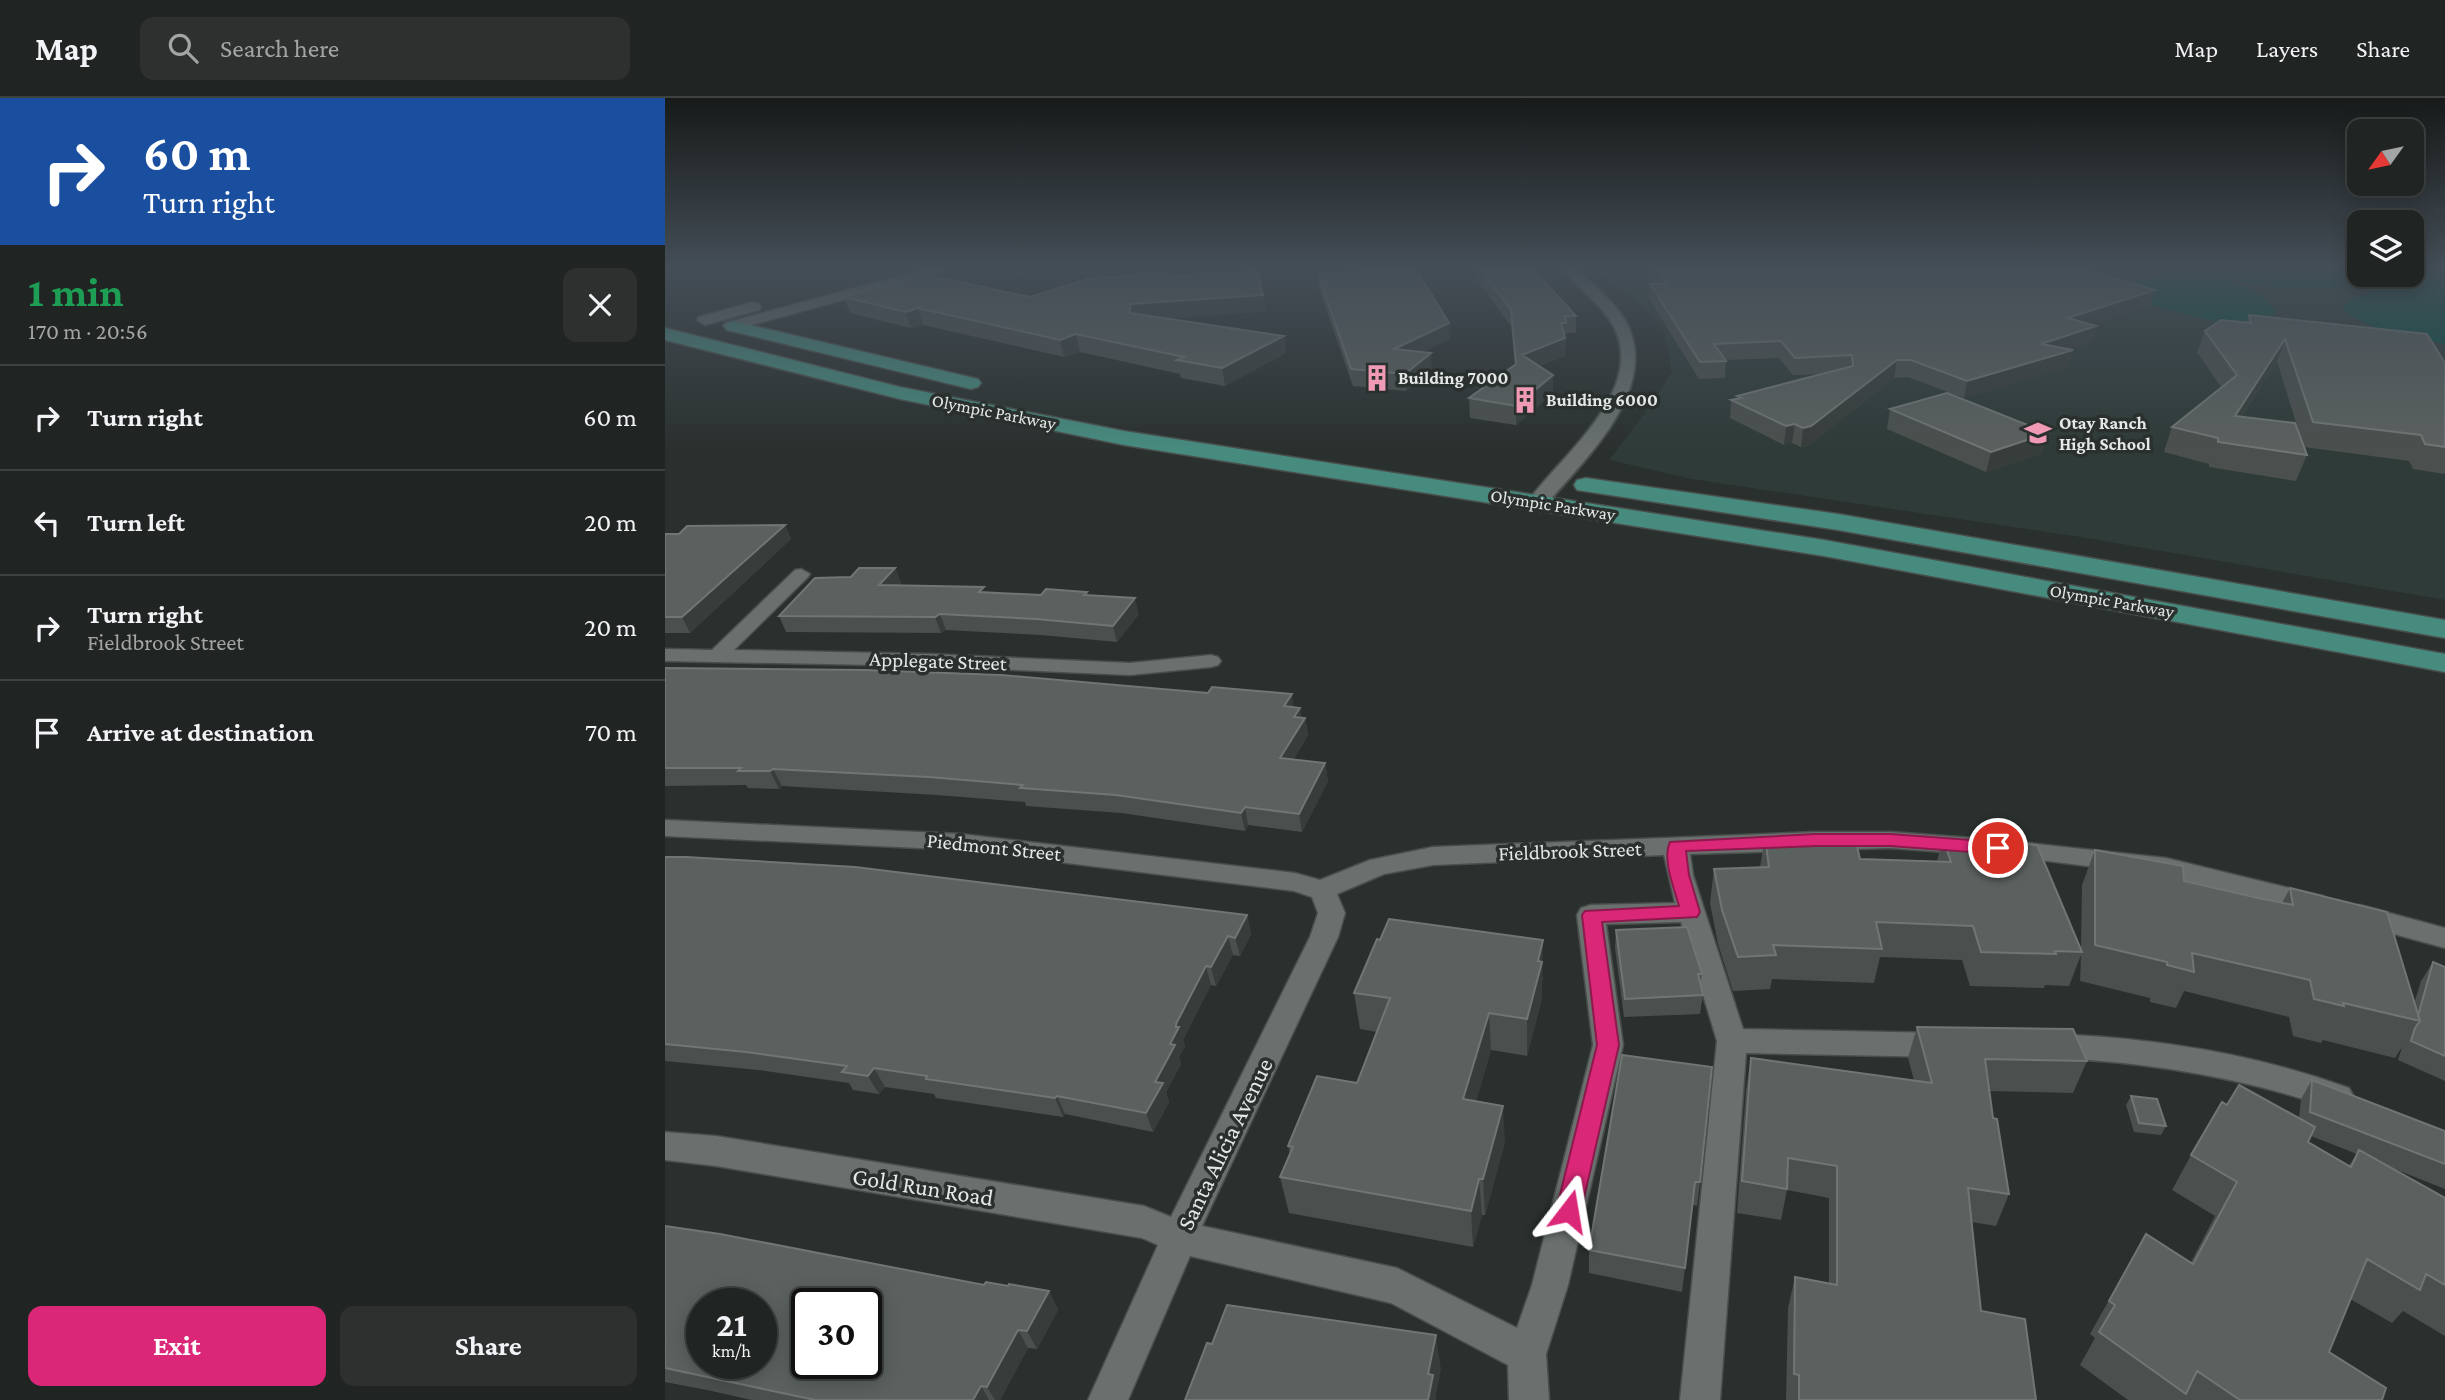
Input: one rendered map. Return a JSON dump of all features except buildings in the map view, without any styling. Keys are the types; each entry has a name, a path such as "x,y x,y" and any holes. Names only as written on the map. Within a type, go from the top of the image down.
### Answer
{"main road":[{"path":"670,337 710,330"},
{"name":"Olympic Parkway","path":"747,330 990,387"},
{"name":"Olympic Parkway","path":"670,337 900,393 1124,438 1824,548 2445,663"},
{"name":"Olympic Parkway","path":"1528,477 1838,522 2445,629"}],"street":[{"path":"1537,503 1588,444 1611,412 1627,379 1628,360 1622,330"},
{"path":"716,657 801,574"},
{"name":"Applegate Street","path":"665,655 928,660 1129,669 1211,661"},
{"name":"Piedmont Street","path":"665,828 961,842 1295,882 1321,890"},
{"name":"Fieldbrook Street","path":"1321,890 1379,866 1433,856 1816,840 1890,840 2052,852 2166,867 2445,938"},
{"path":"1676,846 1680,875 1732,1041 1700,1400"},
{"name":"Santa Alicia Avenue","path":"1108,1400 1158,1291 1179,1237 1324,937 1332,911 1331,902 1321,890"},
{"path":"1529,1400 1527,1353 1550,1285 1608,1045 1591,915 1691,912"},
{"path":"1732,1041 1963,1045"},
{"path":"2018,1046 2086,1047 2208,1062 2306,1084 2371,1109"},
{"name":"Gold Run Road","path":"665,1146 716,1151 1144,1222 1179,1237 1397,1286 1527,1353"}],"shaded area":[{"name":"Otay Ranch High School","path":"1663,330 2445,330 2445,600 2087,538 1692,479 1609,460 1651,405 1672,372"}],"green space":[{"path":"2385,330 2445,330 2445,344 2405,336"}],"place":[{"name":"Building 7000","path":"1377,378"},
{"name":"Building 6000","path":"1525,400"},
{"name":"Otay Ranch High School","path":"2038,433"}],"route":[{"path":"1569,1211 1608,1045 1591,915 1691,912 1680,875 1676,846 1890,840 1998,848"}]}
